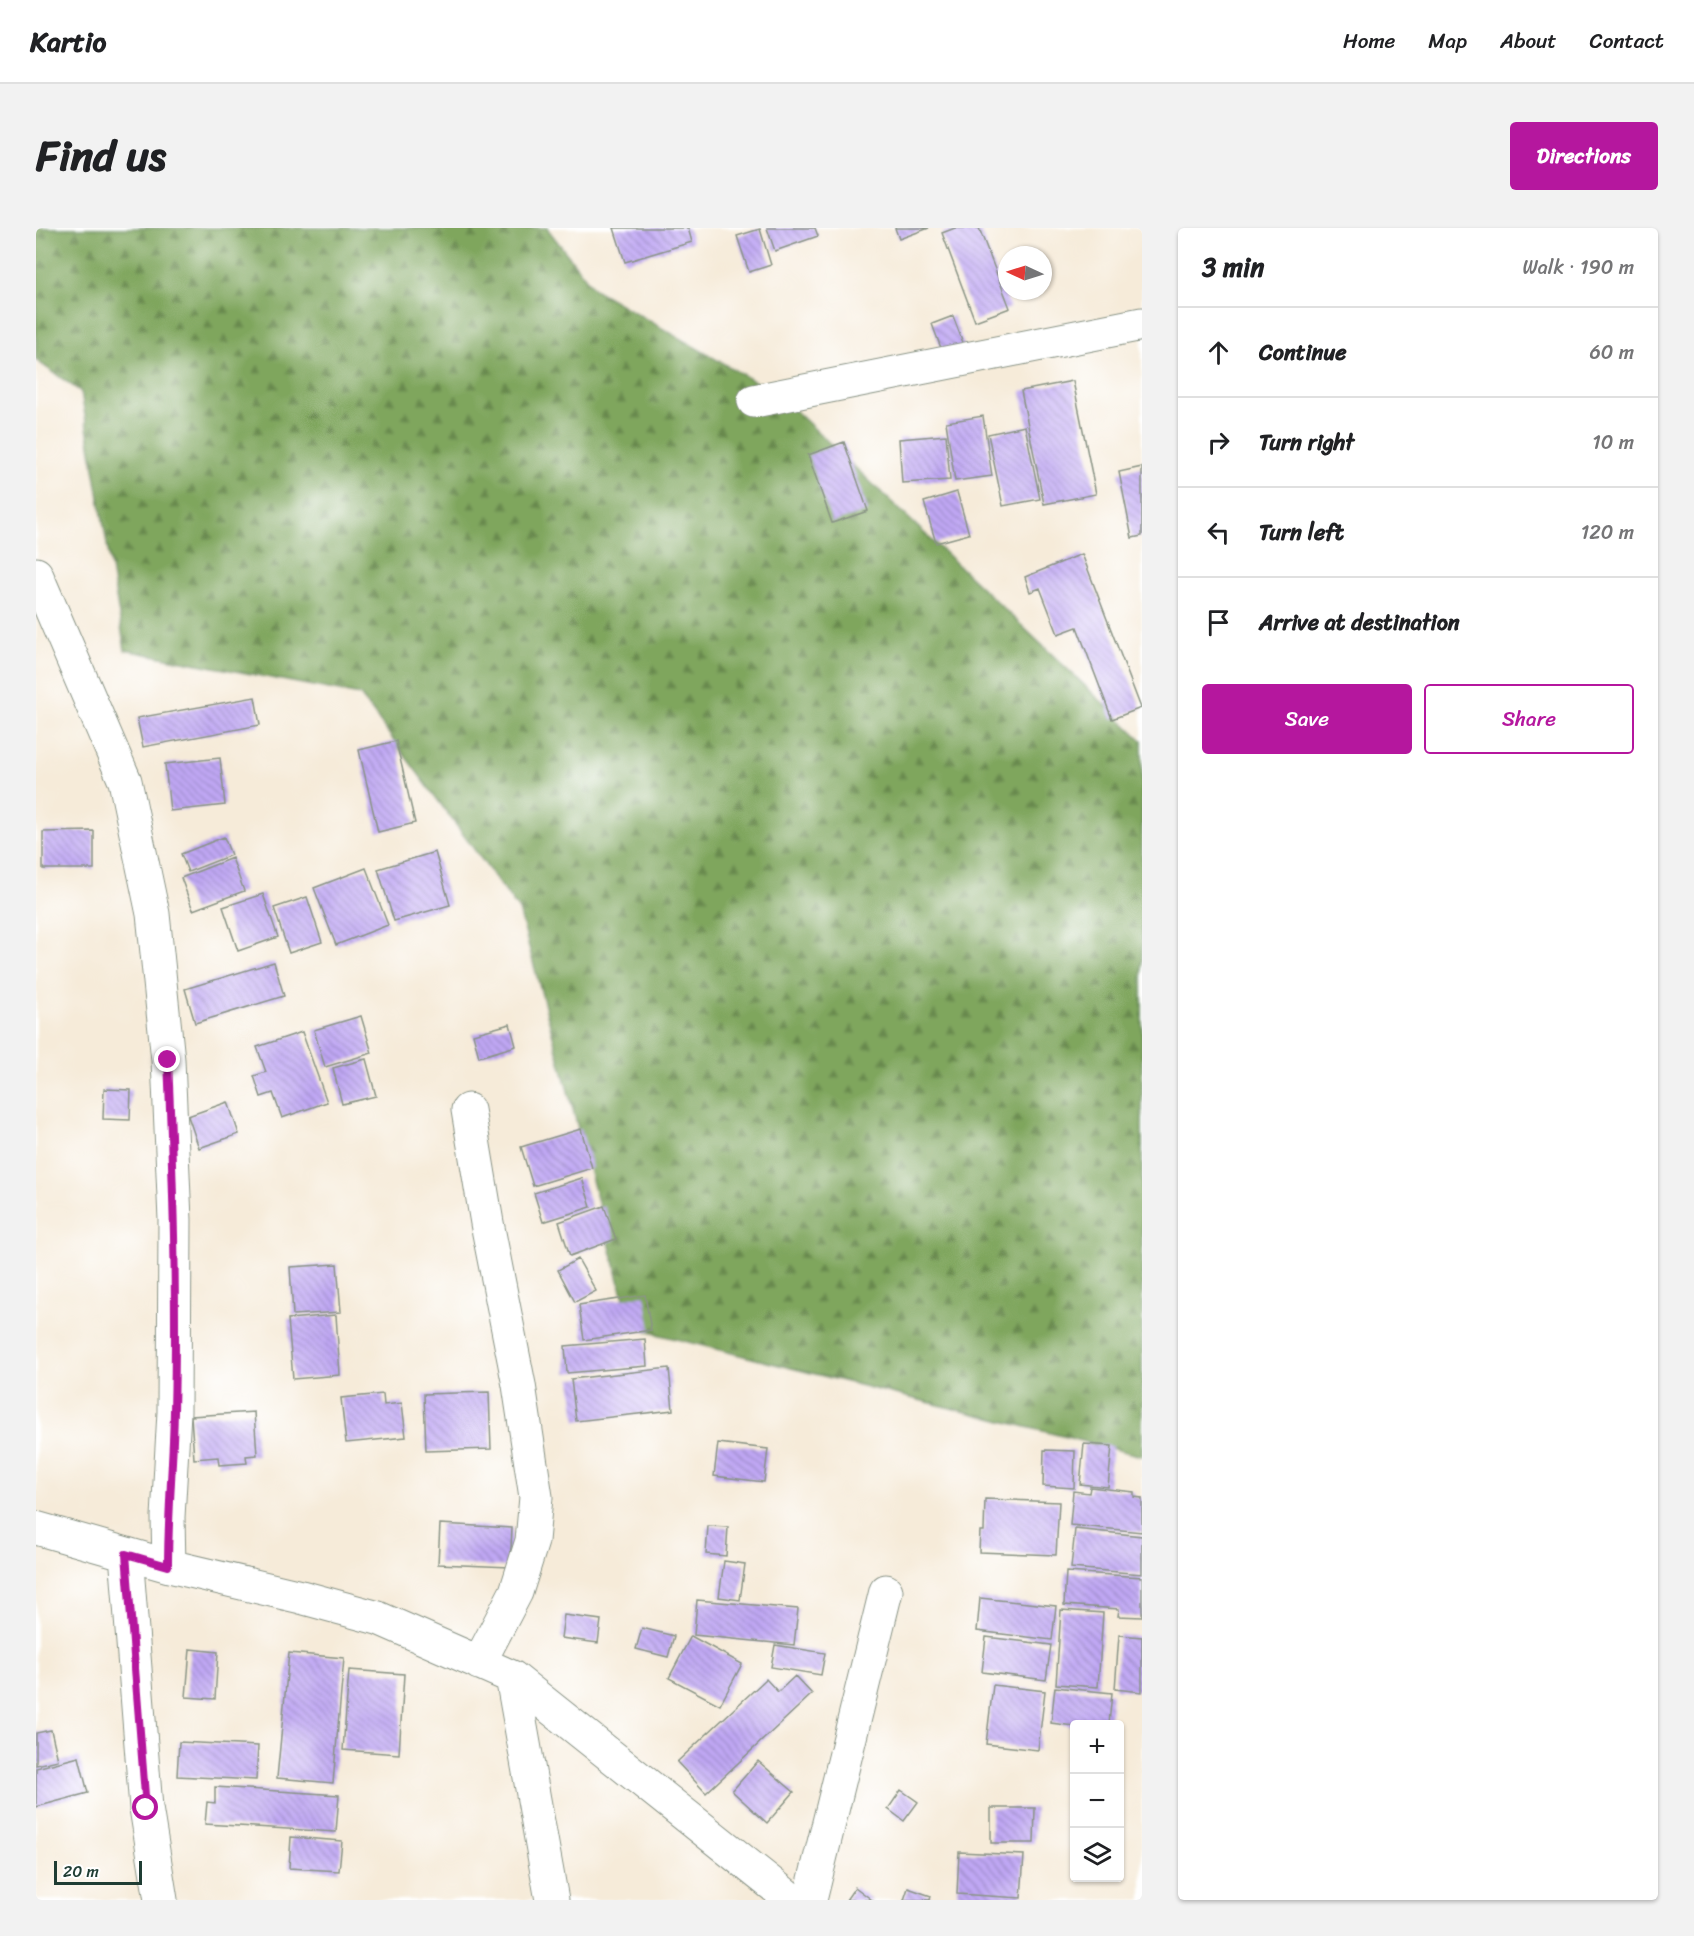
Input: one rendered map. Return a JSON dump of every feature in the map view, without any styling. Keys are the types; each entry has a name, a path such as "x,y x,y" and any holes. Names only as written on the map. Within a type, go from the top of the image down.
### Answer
{"street":[{"path":"754,400 1142,324"},
{"path":"36,574 125,781 153,914 168,1060 175,1220 174,1412 168,1516 168,1566"},
{"path":"468,1110 487,1223 519,1385 536,1497 532,1541 516,1592 478,1663"},
{"path":"36,1528 168,1566 301,1597 378,1618 512,1677 792,1900"},
{"path":"126,1554 146,1808 161,1900"},
{"path":"810,1900 886,1591"},
{"path":"512,1677 552,1900"}],"green space":[{"path":"36,228 547,228 594,289 780,396 1142,740 1142,1456 632,1328 519,910 360,695 125,650 81,392 36,360"}],"building":[{"path":"614,228 688,228 692,242 625,262"},
{"path":"767,228 815,228 818,236 775,251"},
{"path":"895,228 929,228 899,239"},
{"path":"955,228 979,228 998,277 998,300 1007,300 1010,308 975,321 942,233"},
{"path":"760,229 771,265 749,272 737,236"},
{"path":"953,316 965,348 944,356 932,324"},
{"path":"1073,381 1096,494 1044,504 1021,391"},
{"path":"983,416 992,476 955,481 946,422"},
{"path":"1025,426 1040,499 1003,506 988,434"},
{"path":"946,435 950,480 902,483 899,439"},
{"path":"844,442 868,511 832,523 808,455"},
{"path":"1142,467 1142,536 1132,538 1119,472"},
{"path":"957,492 969,534 936,543 924,502"},
{"path":"1082,554 1141,708 1112,719 1077,627 1058,634 1040,588 1030,592 1025,577"},
{"path":"255,697 260,725 143,747 137,718"},
{"path":"396,741 415,823 378,832 359,750"},
{"path":"220,758 225,805 170,811 165,764"},
{"path":"94,831 94,869 43,869 43,832"},
{"path":"224,837 231,855 188,872 181,854"},
{"path":"435,852 450,905 394,921 378,869"},
{"path":"232,858 244,891 193,910 181,878"},
{"path":"366,868 388,925 336,945 314,888"},
{"path":"263,894 278,937 238,951 223,907"},
{"path":"307,897 322,942 289,953 274,908"},
{"path":"274,962 284,996 195,1023 185,989"},
{"path":"361,1016 372,1053 325,1067 314,1030"},
{"path":"510,1024 516,1046 479,1057 473,1034"},
{"path":"302,1032 327,1102 282,1118 273,1093 261,1097 254,1076 266,1072 257,1047"},
{"path":"366,1059 376,1096 342,1104 333,1068"},
{"path":"104,1089 131,1090 130,1120 103,1119"},
{"path":"228,1102 239,1134 199,1148 188,1116"},
{"path":"581,1129 592,1168 533,1186 521,1147"},
{"path":"582,1178 591,1207 543,1222 534,1193"},
{"path":"604,1206 616,1239 570,1256 559,1222"},
{"path":"578,1259 596,1291 575,1302 558,1270"},
{"path":"337,1264 341,1312 293,1315 290,1267"},
{"path":"645,1295 651,1330 584,1340 579,1305"},
{"path":"336,1315 340,1375 293,1379 288,1319"},
{"path":"645,1339 647,1366 567,1373 565,1346"},
{"path":"669,1368 673,1410 576,1421 571,1379"},
{"path":"489,1392 491,1449 426,1451 424,1394"},
{"path":"383,1394 384,1405 402,1403 406,1437 346,1443 341,1398"},
{"path":"254,1412 257,1455 246,1456 247,1463 219,1465 218,1457 194,1459 191,1416"},
{"path":"718,1443 768,1449 764,1482 714,1476"},
{"path":"1084,1444 1112,1446 1108,1487 1080,1484"},
{"path":"1044,1450 1075,1451 1074,1488 1043,1486"},
{"path":"1090,1487 1134,1492 1134,1497 1142,1498 1142,1532 1070,1525 1073,1491 1089,1493"},
{"path":"985,1499 1059,1502 1056,1555 979,1552 980,1531 984,1531"},
{"path":"440,1524 512,1528 510,1567 438,1564"},
{"path":"708,1526 728,1527 726,1556 706,1554"},
{"path":"1075,1529 1142,1536 1142,1574 1071,1568"},
{"path":"724,1561 745,1564 740,1600 719,1597"},
{"path":"1066,1572 1142,1577 1142,1617 1118,1616 1119,1609 1064,1605"},
{"path":"980,1598 1056,1606 1052,1640 977,1631"},
{"path":"697,1600 798,1609 794,1645 694,1635"},
{"path":"1061,1610 1103,1613 1098,1687 1056,1684"},
{"path":"564,1615 601,1620 598,1643 561,1638"},
{"path":"642,1628 674,1636 668,1657 636,1649"},
{"path":"1119,1635 1142,1637 1142,1692 1115,1689"},
{"path":"691,1636 742,1664 720,1705 669,1678"},
{"path":"986,1637 1051,1645 1046,1680 982,1672"},
{"path":"775,1645 825,1653 821,1675 771,1667"},
{"path":"190,1649 218,1652 215,1699 186,1697"},
{"path":"289,1653 344,1658 333,1783 277,1778"},
{"path":"349,1670 404,1674 399,1754 343,1750"},
{"path":"795,1676 812,1694 706,1793 677,1762 766,1679 778,1692"},
{"path":"993,1685 1045,1691 1038,1750 986,1744"},
{"path":"1055,1687 1112,1693 1109,1720 1070,1720 1070,1725 1051,1723"},
{"path":"51,1730 58,1760 36,1765 36,1733"},
{"path":"179,1742 258,1746 256,1780 177,1776"},
{"path":"79,1757 88,1793 36,1807 36,1768"},
{"path":"758,1761 794,1792 767,1823 732,1791"},
{"path":"215,1787 339,1795 336,1832 205,1824 207,1802 215,1803"},
{"path":"901,1790 918,1802 904,1821 888,1809"},
{"path":"991,1808 1035,1808 1034,1843 991,1843"},
{"path":"291,1837 342,1841 339,1871 289,1868"},
{"path":"959,1852 1024,1855 1021,1898 957,1894"},
{"path":"855,1887 872,1900 846,1900"},
{"path":"908,1888 931,1896 930,1900 904,1900"}],"route":[{"path":"146,1808 126,1554 168,1566 168,1516 174,1412 175,1220 168,1060"}]}
